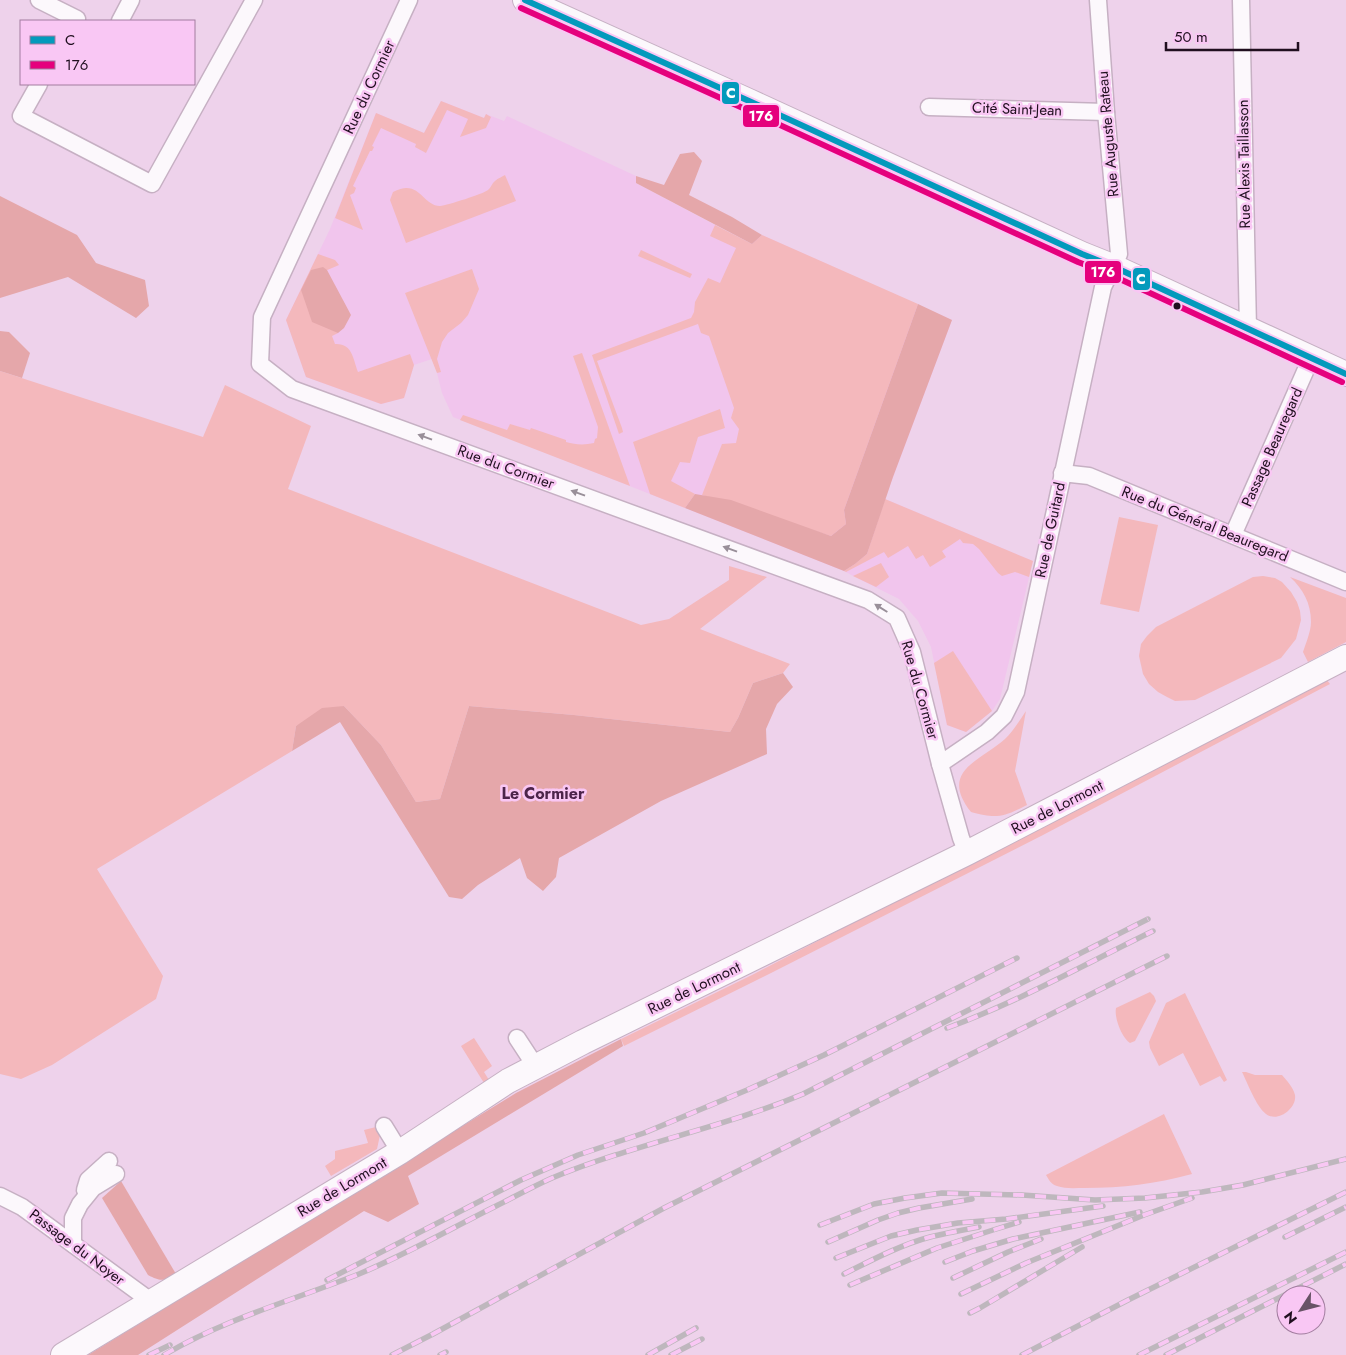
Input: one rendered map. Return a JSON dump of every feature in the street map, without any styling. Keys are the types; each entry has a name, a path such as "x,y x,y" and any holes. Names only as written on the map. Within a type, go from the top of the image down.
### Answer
{"main road":[{"path":"525,0 722,88 1346,374"},
{"name":"Rue de Lormont","path":"64,1355 400,1152 508,1081 968,853 1346,657"}],"street":[{"path":"39,0 76,20"},
{"path":"121,20 132,0"},
{"path":"38,85 21,116 152,184 254,0"},
{"name":"Rue du Cormier","path":"409,0 262,317 260,364 292,389 868,600 897,618 912,652 940,764 961,838 968,853"},
{"name":"Rue Auguste Rateau","path":"1098,0 1119,254 1112,266"},
{"name":"Rue Alexis Taillasson","path":"1241,0 1248,329"},
{"name":"Cité Saint-Jean","path":"929,107 1106,112"},
{"name":"Rue de Guitard","path":"940,764 987,732 1004,716 1016,692 1103,287 1112,266"},
{"name":"Passage Beauregard","path":"1233,535 1311,358"},
{"name":"Rue du Général Beauregard","path":"1062,473 1089,476 1346,582"},
{"path":"517,1038 536,1067"},
{"path":"384,1126 400,1152"},
{"path":"73,1244 73,1218 80,1204 112,1168"},
{"name":"Passage du Noyer","path":"0,1196 22,1207 152,1302"}],"shaded area":[{"path":"441,101 484,118 486,114 504,121 507,116 636,176 636,183 751,244 762,235 952,320 885,499 1033,561 1000,699 992,711 966,732 947,725 931,647 918,621 899,599 844,571 453,417 442,393 432,359 414,365 404,398 381,404 306,377 286,320 330,229 376,113 424,133"},
{"path":"441,101 484,118 486,114 491,117 486,128 460,137 468,119 447,110 426,153 415,147 416,144 381,128 372,146 374,147 370,151 353,186 356,188 354,193 350,195 363,230 335,218 376,113 424,133"},
{"path":"694,152 702,161 689,195 762,235 752,244 636,183 636,176 664,185 680,154"},
{"path":"505,175 516,201 406,243 390,200 393,192 409,188 415,190 434,205 440,206 485,192 496,180"},
{"path":"0,196 77,235 96,263 145,280 149,306 136,318 68,277 0,298"},
{"path":"715,225 752,244 762,235 918,304 844,510 846,524 831,536 702,495 722,444 736,443 739,429 731,418 734,408 709,336 701,333 698,324 597,361 622,428 623,432 619,434 592,355 691,318 695,302 708,278 720,283 736,248 710,236"},
{"path":"641,250 692,274 690,278 638,256"},
{"path":"318,254 335,260 339,265 318,274 338,333 332,336 335,344 345,346 351,352 358,372 410,354 414,365 404,398 381,404 306,377 286,320"},
{"path":"323,267 327,270 351,315 344,328 338,333 312,322 301,290 311,270"},
{"path":"472,269 479,289 468,315 448,333 442,342 437,359 441,372 437,373 405,293"},
{"path":"918,304 952,320 893,477 867,554 844,571 685,508 695,494 731,500 831,536 846,524 844,510"},
{"path":"0,331 9,332 30,353 22,378 0,371"},
{"path":"582,353 630,486 460,420 463,415 507,430 510,424 530,430 531,428 570,443 594,443 597,438 598,427 573,356"},
{"path":"0,371 203,437 225,385 311,426 288,489 641,625 669,619 729,580 729,566 767,577 700,629 790,664 783,673 753,683 730,732 469,706 440,799 416,802 381,745 344,706 296,726 292,751 97,869 163,976 156,999 52,1065 21,1079 0,1074"},
{"path":"720,409 725,428 698,437 690,463 680,462 671,481 695,494 685,508 650,494 633,442"},
{"path":"885,499 1033,561 1029,577 1015,572 1002,576 979,549 973,544 963,543 960,539 942,551 946,557 930,567 923,555 916,559 908,546 888,558 884,552 846,572 844,571 867,554"},
{"path":"1119,517 1158,525 1139,612 1100,604"},
{"path":"881,563 889,577 876,587 853,576"},
{"path":"1253,577 1275,578 1282,582 1291,592 1300,611 1301,620 1296,639 1281,658 1195,700 1175,701 1158,692 1149,684 1143,674 1139,656 1141,644 1156,627"},
{"path":"1290,577 1346,598 1346,642 1308,662 1303,652 1311,626 1310,609 1299,586"},
{"path":"953,651 992,711 966,732 947,725 934,663"},
{"path":"783,673 793,687 777,704 766,729 767,754 661,801 559,858 556,877 543,891 527,878 520,858 478,885 462,899 449,897 340,722 292,751 296,726 322,708 344,706 381,745 416,802 440,799 469,706 730,732 753,683"},
{"path":"1326,679 1330,684 1043,835 624,1046 621,1039 752,975"},
{"path":"1026,711 1015,771 1027,805 1000,816 987,816 971,812 962,798 959,787 961,777 974,761 1005,739"},
{"path":"1150,992 1156,1001 1135,1041 1130,1043 1124,1037 1119,1027 1116,1008"},
{"path":"1185,993 1227,1080 1224,1082 1220,1076 1200,1086 1183,1053 1159,1066 1150,1048 1149,1042 1166,1003"},
{"path":"474,1038 492,1066 484,1072 489,1080 484,1083 461,1046"},
{"path":"621,1039 623,1046 408,1176 419,1204 388,1222 364,1211 138,1355 88,1355 516,1093"},
{"path":"1242,1072 1255,1075 1282,1075 1294,1092 1295,1100 1293,1105 1286,1113 1276,1117 1266,1114 1256,1100"},
{"path":"1164,1114 1192,1174 1139,1185 1074,1188 1063,1188 1055,1185 1050,1182 1046,1175"},
{"path":"376,1127 380,1135 377,1149 331,1176 325,1166 335,1159 335,1151 368,1143 364,1130"},
{"path":"121,1181 176,1274 159,1280 148,1275 102,1198"}],"railway":[{"path":"164,1355 235,1320 377,1266 552,1178 614,1155 741,1117 803,1094 1148,919"},
{"path":"947,1028 1000,1007 1153,931"},
{"path":"392,1355 664,1208 1167,956"},
{"path":"327,1280 521,1180 578,1155 644,1133 747,1090 824,1055 1017,958"},
{"path":"820,1225 874,1204 942,1193 1022,1195 1095,1200 1145,1198 1202,1192 1243,1185 1346,1159"},
{"path":"1022,1355 1346,1192"},
{"path":"961,1294 1026,1263 1144,1215 1192,1198"},
{"path":"828,1242 898,1213 972,1199"},
{"path":"836,1258 891,1236 917,1230 958,1223 1006,1219 1103,1206"},
{"path":"1285,1237 1346,1207"},
{"path":"945,1262 1013,1239 1140,1212"},
{"path":"850,1285 937,1248 1019,1222"},
{"path":"844,1274 886,1253 919,1240 979,1227"},
{"path":"953,1278 1041,1239"},
{"path":"970,1313 1082,1247"},
{"path":"1139,1355 1346,1252"},
{"path":"1166,1355 1346,1264"},
{"path":"648,1355 696,1328"},
{"path":"671,1355 702,1339"},
{"path":"149,1355 170,1345"},
{"path":"440,1355 446,1352"}],"transit line":[{"name":"C","path":"525,0 1346,374"},
{"name":"176","path":"521,8 1078,262 1109,274 1342,382"}],"district":[{"name":"Le Cormier","path":"543,793"}]}
